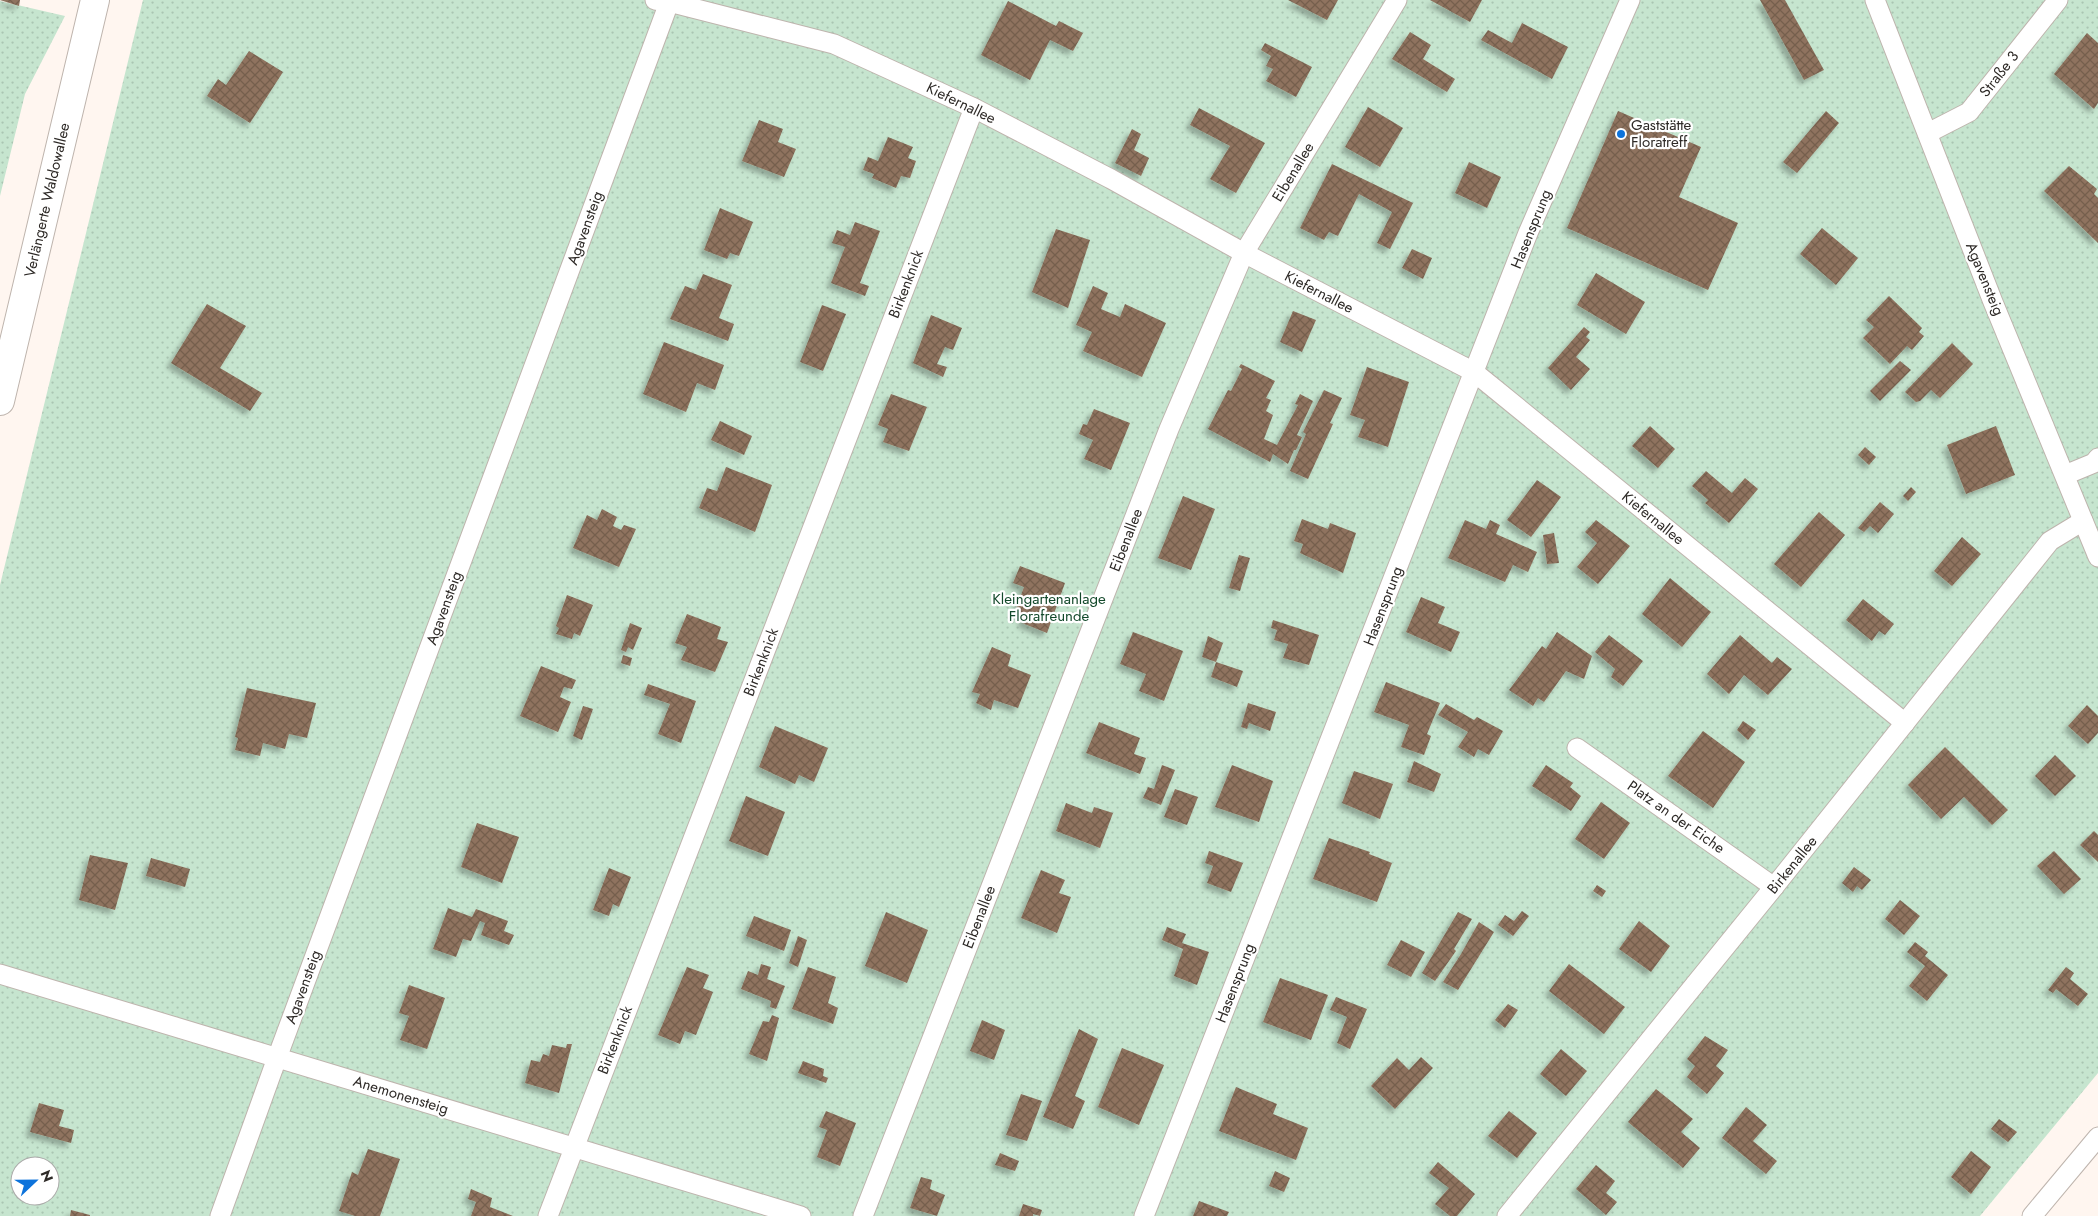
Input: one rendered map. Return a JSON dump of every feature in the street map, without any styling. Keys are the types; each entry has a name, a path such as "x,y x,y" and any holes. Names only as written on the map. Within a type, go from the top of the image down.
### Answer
{"street":[{"name":"Verlängerte Waldowallee","path":"0,401 95,0"}],"lane":[{"name":"Eibenallee","path":"863,1216 1168,430 1244,253 1397,0"},
{"name":"Hasensprung","path":"1144,1216 1528,233 1630,0"},
{"name":"Agavensteig","path":"1875,0 1993,302 2098,557"},
{"name":"Straße 3","path":"1928,132 1969,112 2058,0"},
{"name":"Kiefernallee","path":"664,1 834,44 974,108 1111,179 1244,253 1474,372 1905,723"},
{"name":"Agavensteig","path":"220,1216 664,1"},
{"name":"Birkenknick","path":"548,1216 974,108"},
{"path":"2065,475 2094,463 2098,458"},
{"name":"Birkenallee","path":"1507,1216 2050,541 2083,521"},
{"name":"Platz an der Eiche","path":"1577,748 1774,886"},
{"name":"Anemonensteig","path":"0,974 801,1216"},
{"path":"2032,1216 2098,1137"}],"green space":[{"name":"Kleingartenanlage Florafreunde","path":"143,0 2098,0 2098,1073 1980,1216 0,1216 0,585"},
{"path":"0,1 65,16 25,94 0,196"}],"building":[{"path":"0,0 20,0 19,6"},
{"path":"1288,0 1338,0 1327,20"},
{"path":"1430,0 1482,0 1470,22"},
{"path":"1760,0 1785,0 1824,70 1804,80"},
{"path":"1008,1 1056,26 1059,21 1083,33 1073,51 1050,40 1030,80 981,55"},
{"path":"1522,23 1568,47 1552,79 1481,40 1488,30 1512,43"},
{"path":"1410,32 1431,45 1423,59 1455,79 1447,92 1392,59"},
{"path":"2087,33 2098,43 2098,103 2094,109 2054,74"},
{"path":"1265,43 1312,67 1296,97 1266,81 1273,69 1266,66 1271,56 1261,50"},
{"path":"249,51 283,72 250,123 207,96 218,79 226,85"},
{"path":"1368,107 1403,128 1380,167 1345,147"},
{"path":"1199,108 1265,143 1236,193 1210,179 1230,146 1190,125"},
{"path":"1618,111 1701,147 1679,197 1738,223 1708,290 1567,228"},
{"path":"1826,111 1839,123 1797,173 1783,162"},
{"path":"759,120 783,129 778,142 796,149 784,177 742,161"},
{"path":"1132,129 1141,134 1134,150 1149,158 1141,176 1115,163"},
{"path":"888,137 913,147 908,158 916,161 910,178 901,176 896,188 872,178 874,174 863,170 868,157 878,161"},
{"path":"1469,162 1501,177 1487,208 1455,193"},
{"path":"1332,164 1413,203 1390,249 1377,243 1392,212 1359,194 1338,236 1329,232 1324,240 1300,228"},
{"path":"2069,166 2097,189 2094,194 2098,198 2098,243 2044,191"},
{"path":"720,208 753,222 739,256 730,253 727,259 704,250"},
{"path":"855,222 880,231 860,283 869,286 865,296 831,283 845,247 832,243 837,230 850,235"},
{"path":"1822,228 1858,258 1836,285 1800,254"},
{"path":"1056,229 1090,240 1068,308 1032,292"},
{"path":"1412,249 1432,258 1423,279 1402,268"},
{"path":"1596,273 1645,302 1626,334 1577,305"},
{"path":"703,274 732,285 719,318 734,324 728,341 670,319 685,286 696,290"},
{"path":"1093,286 1108,293 1101,309 1120,317 1125,304 1166,323 1142,377 1083,351 1092,332 1076,325"},
{"path":"1889,296 1922,328 1919,332 1924,336 1912,350 1907,346 1890,364 1863,338 1874,327 1866,320"},
{"path":"207,304 246,326 220,368 262,393 250,411 171,363"},
{"path":"822,305 846,314 823,371 800,362"},
{"path":"1293,311 1316,320 1302,352 1280,342"},
{"path":"931,315 962,328 953,350 945,347 937,364 947,367 943,377 913,363"},
{"path":"1584,327 1590,332 1586,337 1590,340 1576,357 1590,369 1571,390 1548,368"},
{"path":"664,342 724,365 715,390 697,383 686,412 643,394"},
{"path":"1952,343 1973,364 1940,398 1931,390 1920,401 1916,402 1905,392"},
{"path":"1900,361 1911,370 1880,401 1870,391"},
{"path":"1241,364 1275,381 1266,398 1271,400 1266,411 1273,415 1264,439 1277,445 1298,405 1295,404 1300,394 1313,401 1297,435 1302,437 1288,464 1273,454 1270,462 1208,429 1228,390 1231,391 1242,369 1239,367"},
{"path":"1367,367 1409,382 1388,447 1358,437 1365,420 1350,415"},
{"path":"1324,390 1342,398 1330,423 1333,424 1308,479 1290,471 1306,434 1303,432"},
{"path":"891,394 927,407 909,451 883,442 888,429 878,425"},
{"path":"1094,409 1130,423 1111,470 1084,459 1093,440 1079,434 1083,424 1087,425"},
{"path":"720,421 752,436 744,455 711,440"},
{"path":"1650,426 1675,449 1658,468 1632,446"},
{"path":"1996,426 2015,475 1966,494 1947,445"},
{"path":"1865,447 1876,457 1869,465 1858,455"},
{"path":"726,467 772,485 755,532 699,508 707,488 717,491"},
{"path":"1706,471 1732,493 1745,478 1758,489 1729,523 1705,503 1708,500 1692,486"},
{"path":"1537,480 1561,497 1531,537 1507,520"},
{"path":"1911,487 1916,492 1908,501 1903,496"},
{"path":"1183,496 1215,509 1191,570 1158,558"},
{"path":"1880,502 1894,514 1878,533 1870,526 1864,532 1858,528"},
{"path":"602,509 617,517 613,526 621,530 624,525 636,529 619,567 573,548 587,515 597,520"},
{"path":"1819,512 1845,535 1801,587 1774,564"},
{"path":"1302,519 1328,529 1330,523 1356,533 1343,573 1300,553 1303,544 1294,541"},
{"path":"1465,520 1486,529 1490,520 1500,525 1496,534 1537,552 1528,572 1513,565 1505,582 1448,558"},
{"path":"1596,520 1630,546 1598,584 1577,567 1597,543 1585,532"},
{"path":"1554,533 1559,563 1547,564 1543,535"},
{"path":"1962,537 1981,554 1952,586 1934,571"},
{"path":"1239,555 1250,558 1240,591 1229,588"},
{"path":"1020,566 1065,583 1047,633 1022,623 1024,617 1015,612 1024,587 1013,583"},
{"path":"1670,578 1711,612 1682,647 1642,614"},
{"path":"567,595 593,605 580,636 574,633 572,639 556,634 559,628 556,626"},
{"path":"1421,597 1445,607 1438,623 1460,632 1451,652 1406,632"},
{"path":"1863,599 1894,624 1885,635 1879,631 1872,641 1846,620"},
{"path":"687,614 721,627 717,639 728,642 715,672 681,660 687,647 675,643"},
{"path":"1273,620 1319,635 1309,665 1283,658 1288,644 1274,640 1277,630 1271,628"},
{"path":"630,623 642,628 633,650 628,647 626,652 621,650"},
{"path":"1133,632 1183,651 1164,701 1139,691 1146,674 1120,664"},
{"path":"1557,632 1592,656 1584,679 1566,671 1544,702 1538,698 1533,706 1509,690 1542,646 1546,649"},
{"path":"1609,635 1643,661 1623,686 1611,677 1615,669 1595,652"},
{"path":"1740,635 1772,663 1777,657 1792,669 1768,695 1744,675 1729,694 1707,674"},
{"path":"1208,636 1223,643 1216,662 1202,657"},
{"path":"992,647 1011,655 1008,666 1031,675 1018,708 994,700 991,710 976,703 980,694 972,692"},
{"path":"623,655 632,658 630,666 621,663"},
{"path":"1216,662 1243,671 1237,687 1211,677"},
{"path":"541,666 576,680 572,689 564,687 560,697 571,702 558,732 520,716"},
{"path":"1386,682 1440,703 1427,734 1431,736 1424,755 1401,747 1409,725 1374,712"},
{"path":"648,684 696,701 681,743 658,734 670,704 644,695"},
{"path":"247,688 316,703 307,738 289,734 285,749 263,743 260,756 235,750 238,738 235,737"},
{"path":"1248,703 1276,712 1270,731 1249,723 1247,729 1241,727"},
{"path":"1446,704 1474,720 1477,717 1503,731 1489,755 1478,749 1474,757 1458,747 1468,732 1438,715"},
{"path":"2087,705 2098,716 2098,733 2088,744 2068,726"},
{"path":"583,706 593,709 582,740 573,736"},
{"path":"1743,721 1756,730 1748,740 1737,730"},
{"path":"1099,722 1140,738 1134,754 1146,758 1140,774 1086,753"},
{"path":"775,726 828,748 814,782 799,775 795,784 759,767"},
{"path":"1703,731 1745,762 1713,808 1668,776"},
{"path":"1945,747 2008,810 1992,825 1964,797 1941,819 1908,785"},
{"path":"2055,755 2076,776 2055,796 2035,776"},
{"path":"1414,761 1441,774 1434,792 1407,782"},
{"path":"1162,765 1175,770 1161,805 1143,798 1148,787 1154,789"},
{"path":"1232,765 1273,781 1259,822 1215,807"},
{"path":"1546,765 1573,783 1570,787 1581,796 1571,811 1532,786"},
{"path":"1354,771 1393,784 1380,819 1342,803"},
{"path":"1175,789 1198,797 1187,825 1164,817"},
{"path":"746,796 785,812 768,856 729,841"},
{"path":"1601,802 1630,823 1604,859 1575,839"},
{"path":"1066,803 1092,813 1094,807 1113,813 1100,848 1056,831"},
{"path":"477,823 519,837 502,883 461,867"},
{"path":"2094,831 2098,835 2098,862 2080,845"},
{"path":"1329,838 1370,852 1369,854 1392,863 1377,902 1313,879"},
{"path":"1209,851 1243,863 1231,892 1207,883 1213,866 1205,863"},
{"path":"2054,851 2081,879 2064,894 2037,866"},
{"path":"90,855 128,863 115,910 79,900"},
{"path":"151,858 190,869 185,887 146,876"},
{"path":"1854,867 1871,880 1862,890 1857,886 1853,892 1842,883"},
{"path":"609,868 631,877 619,907 613,904 609,916 593,910"},
{"path":"1041,870 1065,880 1059,893 1071,897 1057,933 1021,918"},
{"path":"1597,885 1606,891 1602,897 1593,891"},
{"path":"1900,900 1920,916 1904,935 1885,919"},
{"path":"448,908 472,917 476,909 508,921 504,931 514,935 509,945 481,935 485,923 480,921 471,941 463,939 456,957 433,949"},
{"path":"1522,911 1529,916 1513,936 1498,925 1505,915 1514,921"},
{"path":"886,912 928,930 907,983 865,966"},
{"path":"1458,912 1472,919 1454,949 1456,951 1435,981 1422,973"},
{"path":"754,916 791,930 784,951 746,936"},
{"path":"1639,921 1670,946 1651,972 1619,949"},
{"path":"1479,922 1494,932 1458,990 1443,982"},
{"path":"1167,927 1186,934 1182,943 1209,952 1197,985 1174,976 1183,949 1162,940"},
{"path":"798,936 807,940 798,967 789,963"},
{"path":"1401,940 1425,952 1411,977 1387,965"},
{"path":"1915,942 1928,952 1925,956 1948,975 1927,1001 1909,986 1925,966 1907,952"},
{"path":"761,964 771,967 767,979 785,986 776,1009 770,1007 771,1001 741,989 748,971 758,975"},
{"path":"1569,964 1625,1007 1604,1034 1549,991"},
{"path":"687,967 709,975 703,988 713,992 696,1035 685,1031 680,1044 658,1035"},
{"path":"808,967 836,977 828,1003 838,1008 833,1024 792,1009"},
{"path":"2066,967 2074,973 2070,979 2088,994 2078,1006 2056,989 2053,993 2048,990"},
{"path":"1280,978 1328,995 1311,1040 1263,1022"},
{"path":"409,985 445,998 427,1049 400,1040 409,1016 399,1013"},
{"path":"1336,997 1367,1009 1350,1049 1337,1043 1347,1017 1330,1010"},
{"path":"1508,1004 1518,1010 1505,1028 1495,1020"},
{"path":"772,1015 779,1018 767,1061 749,1054 763,1021 769,1022"},
{"path":"982,1020 1005,1030 994,1060 970,1051"},
{"path":"1079,1029 1098,1039 1075,1096 1085,1101 1073,1129 1043,1117"},
{"path":"1705,1036 1728,1050 1716,1066 1724,1073 1707,1094 1687,1077 1695,1066 1687,1059"},
{"path":"567,1044 572,1044 559,1093 525,1083 531,1060 540,1062 543,1054 549,1056 552,1045 566,1048"},
{"path":"1122,1048 1164,1065 1139,1125 1098,1107"},
{"path":"1561,1049 1587,1071 1566,1096 1540,1074"},
{"path":"1421,1057 1433,1068 1395,1109 1371,1086 1397,1058 1409,1070"},
{"path":"803,1061 824,1069 823,1076 828,1078 826,1083 798,1073"},
{"path":"1236,1087 1277,1104 1273,1114 1308,1128 1296,1160 1219,1131"},
{"path":"1656,1089 1693,1119 1681,1132 1700,1148 1683,1168 1628,1122"},
{"path":"1021,1094 1042,1101 1027,1141 1006,1135"},
{"path":"39,1103 64,1110 59,1126 74,1130 71,1143 30,1132"},
{"path":"1746,1107 1767,1125 1753,1141 1777,1161 1766,1174 1722,1138"},
{"path":"826,1111 856,1123 840,1166 817,1157 827,1130 819,1127"},
{"path":"1509,1111 1537,1133 1517,1158 1488,1136"},
{"path":"1999,1119 2017,1132 2008,1142 1991,1129"},
{"path":"368,1149 400,1159 380,1216 355,1216 339,1211 352,1172 358,1175"},
{"path":"1971,1151 1991,1167 1971,1194 1951,1177"},
{"path":"1000,1153 1019,1161 1015,1171 995,1165"},
{"path":"1438,1162 1475,1194 1457,1216 1450,1216 1435,1204 1449,1188 1429,1173"},
{"path":"1596,1165 1615,1181 1606,1193 1617,1202 1606,1215 1576,1189"},
{"path":"1275,1171 1290,1178 1284,1192 1269,1186"},
{"path":"921,1177 932,1180 930,1189 945,1195 937,1216 910,1208"},
{"path":"471,1189 492,1198 490,1207 513,1216 471,1216 476,1202 468,1199"},
{"path":"1199,1201 1229,1212 1227,1216 1193,1216"},
{"path":"1023,1204 1042,1210 1040,1216 1033,1214 1033,1216 1019,1216"},
{"path":"71,1210 90,1215 90,1216 70,1216"}],"place":[{"name":"Gaststätte Floratreff","path":"1621,134"}]}
